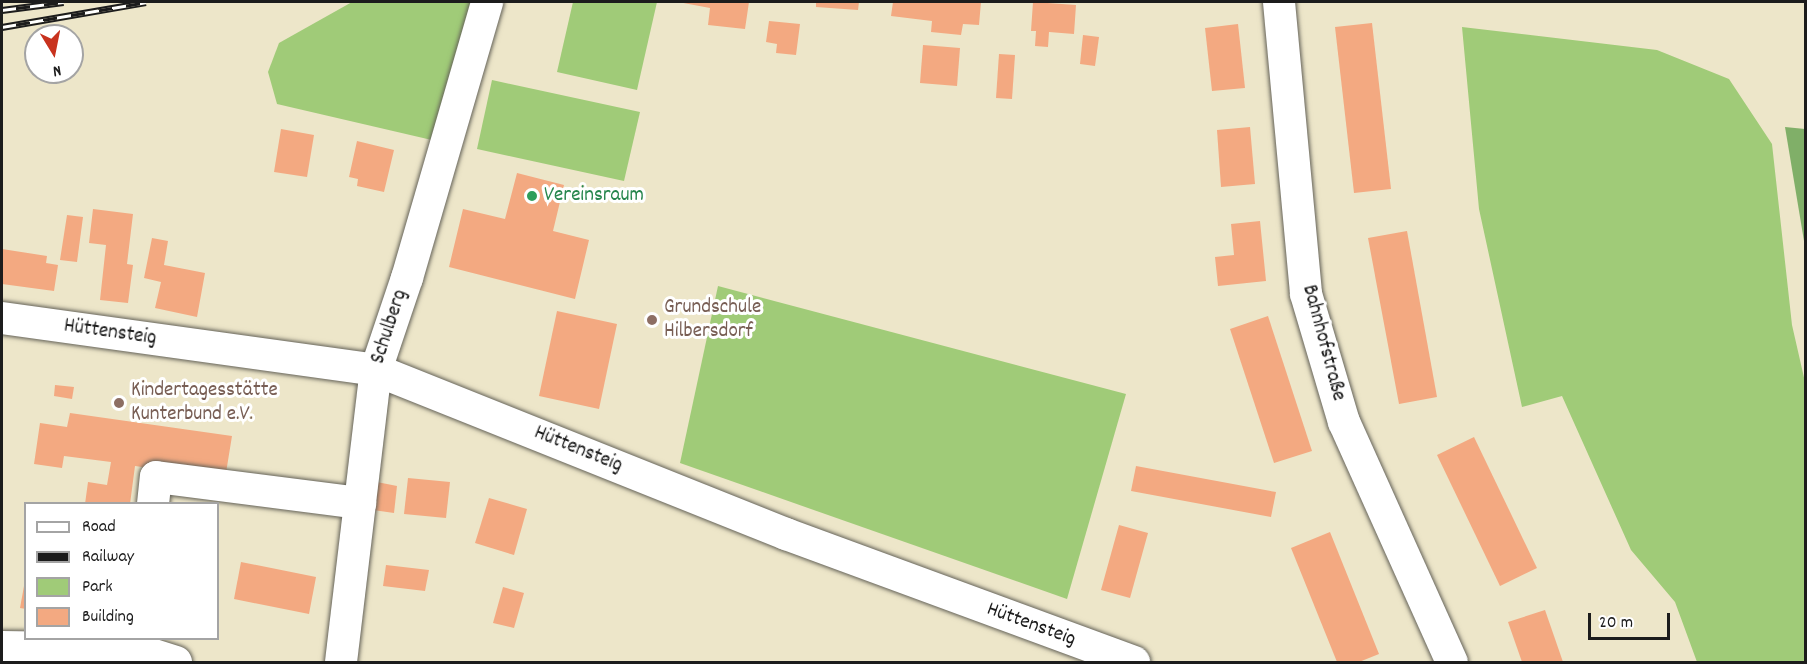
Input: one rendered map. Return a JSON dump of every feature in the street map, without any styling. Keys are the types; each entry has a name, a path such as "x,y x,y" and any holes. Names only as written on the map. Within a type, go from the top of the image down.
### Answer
{"street":[{"name":"Schulberg","path":"341,663 375,369 407,278 487,2"},
{"name":"Bahnhofstraße","path":"1279,2 1306,294 1344,422 1452,663"},
{"name":"Hüttensteig","path":"2,318 375,369 786,534 1134,663"},
{"path":"153,502 156,477 360,503"},
{"path":"2,647 136,644 176,663"}],"green space":[{"path":"352,2 478,2 436,141 277,104 268,72 279,43"},
{"path":"573,2 657,2 637,90 557,72"},
{"path":"1462,27 1657,50 1729,79 1772,144 1792,325 1805,382 1805,662 1697,662 1675,602 1631,550 1562,396 1522,407 1479,209"},
{"path":"492,80 640,112 624,181 477,149"},
{"path":"1785,127 1805,129 1805,247"},
{"path":"718,286 1126,394 1067,599 680,463"}],"building":[{"path":"678,2 749,2 745,29 708,25 710,8"},
{"path":"816,2 859,2 858,10 816,7"},
{"path":"893,2 981,2 979,25 963,24 961,35 931,32 932,21 891,16"},
{"path":"1033,2 1076,5 1074,34 1049,32 1048,47 1035,46 1036,31 1031,31"},
{"path":"769,21 800,24 796,55 776,53 777,44 766,42"},
{"path":"1372,23 1391,189 1354,193 1335,27"},
{"path":"1238,24 1245,88 1212,91 1205,28"},
{"path":"1083,35 1099,37 1095,66 1080,64"},
{"path":"923,45 960,48 957,86 920,83"},
{"path":"999,54 1015,55 1012,99 996,98"},
{"path":"1250,127 1255,184 1221,187 1217,130"},
{"path":"281,129 314,135 307,177 274,172"},
{"path":"357,141 394,150 384,192 357,186 358,179 349,177"},
{"path":"517,173 564,185 553,231 589,240 575,299 449,267 463,209 505,219"},
{"path":"93,209 133,214 127,264 133,265 128,303 100,300 106,245 89,243"},
{"path":"67,215 83,217 77,262 60,260"},
{"path":"1260,221 1266,281 1218,286 1215,257 1234,255 1231,224"},
{"path":"1407,231 1437,397 1399,404 1368,238"},
{"path":"152,238 168,241 164,265 205,273 197,317 155,308 161,282 144,278"},
{"path":"2,249 47,256 46,263 58,265 54,291 2,284"},
{"path":"557,311 617,324 599,409 539,396"},
{"path":"1268,316 1312,451 1274,463 1230,329"},
{"path":"55,385 74,387 72,399 54,396"},
{"path":"70,413 232,436 225,479 135,466 130,502 85,502 88,482 107,485 111,462 64,456 62,468 34,464 40,423 67,427"},
{"path":"1474,437 1537,568 1500,586 1437,455"},
{"path":"1136,466 1276,492 1271,517 1131,491"},
{"path":"408,478 450,482 446,518 404,514"},
{"path":"377,482 397,486 394,513 373,510"},
{"path":"489,498 527,509 514,555 475,543"},
{"path":"1119,525 1148,533 1130,598 1101,590"},
{"path":"1330,532 1379,654 1359,662 1337,662 1291,548"},
{"path":"241,562 316,577 309,614 234,599"},
{"path":"386,565 429,570 425,591 383,586"},
{"path":"24,586 24,609 20,608"},
{"path":"503,587 524,593 514,628 493,623"},
{"path":"1545,610 1563,662 1522,662 1508,622"}],"railway":[{"path":"2,10 63,2"},
{"path":"2,27 146,2"}],"place":[{"name":"Vereinsraum","path":"532,196"},
{"name":"Grundschule Hilbersdorf","path":"652,320"},
{"name":"Kindertagesstätte Kunterbund e.V.","path":"119,403"}]}
